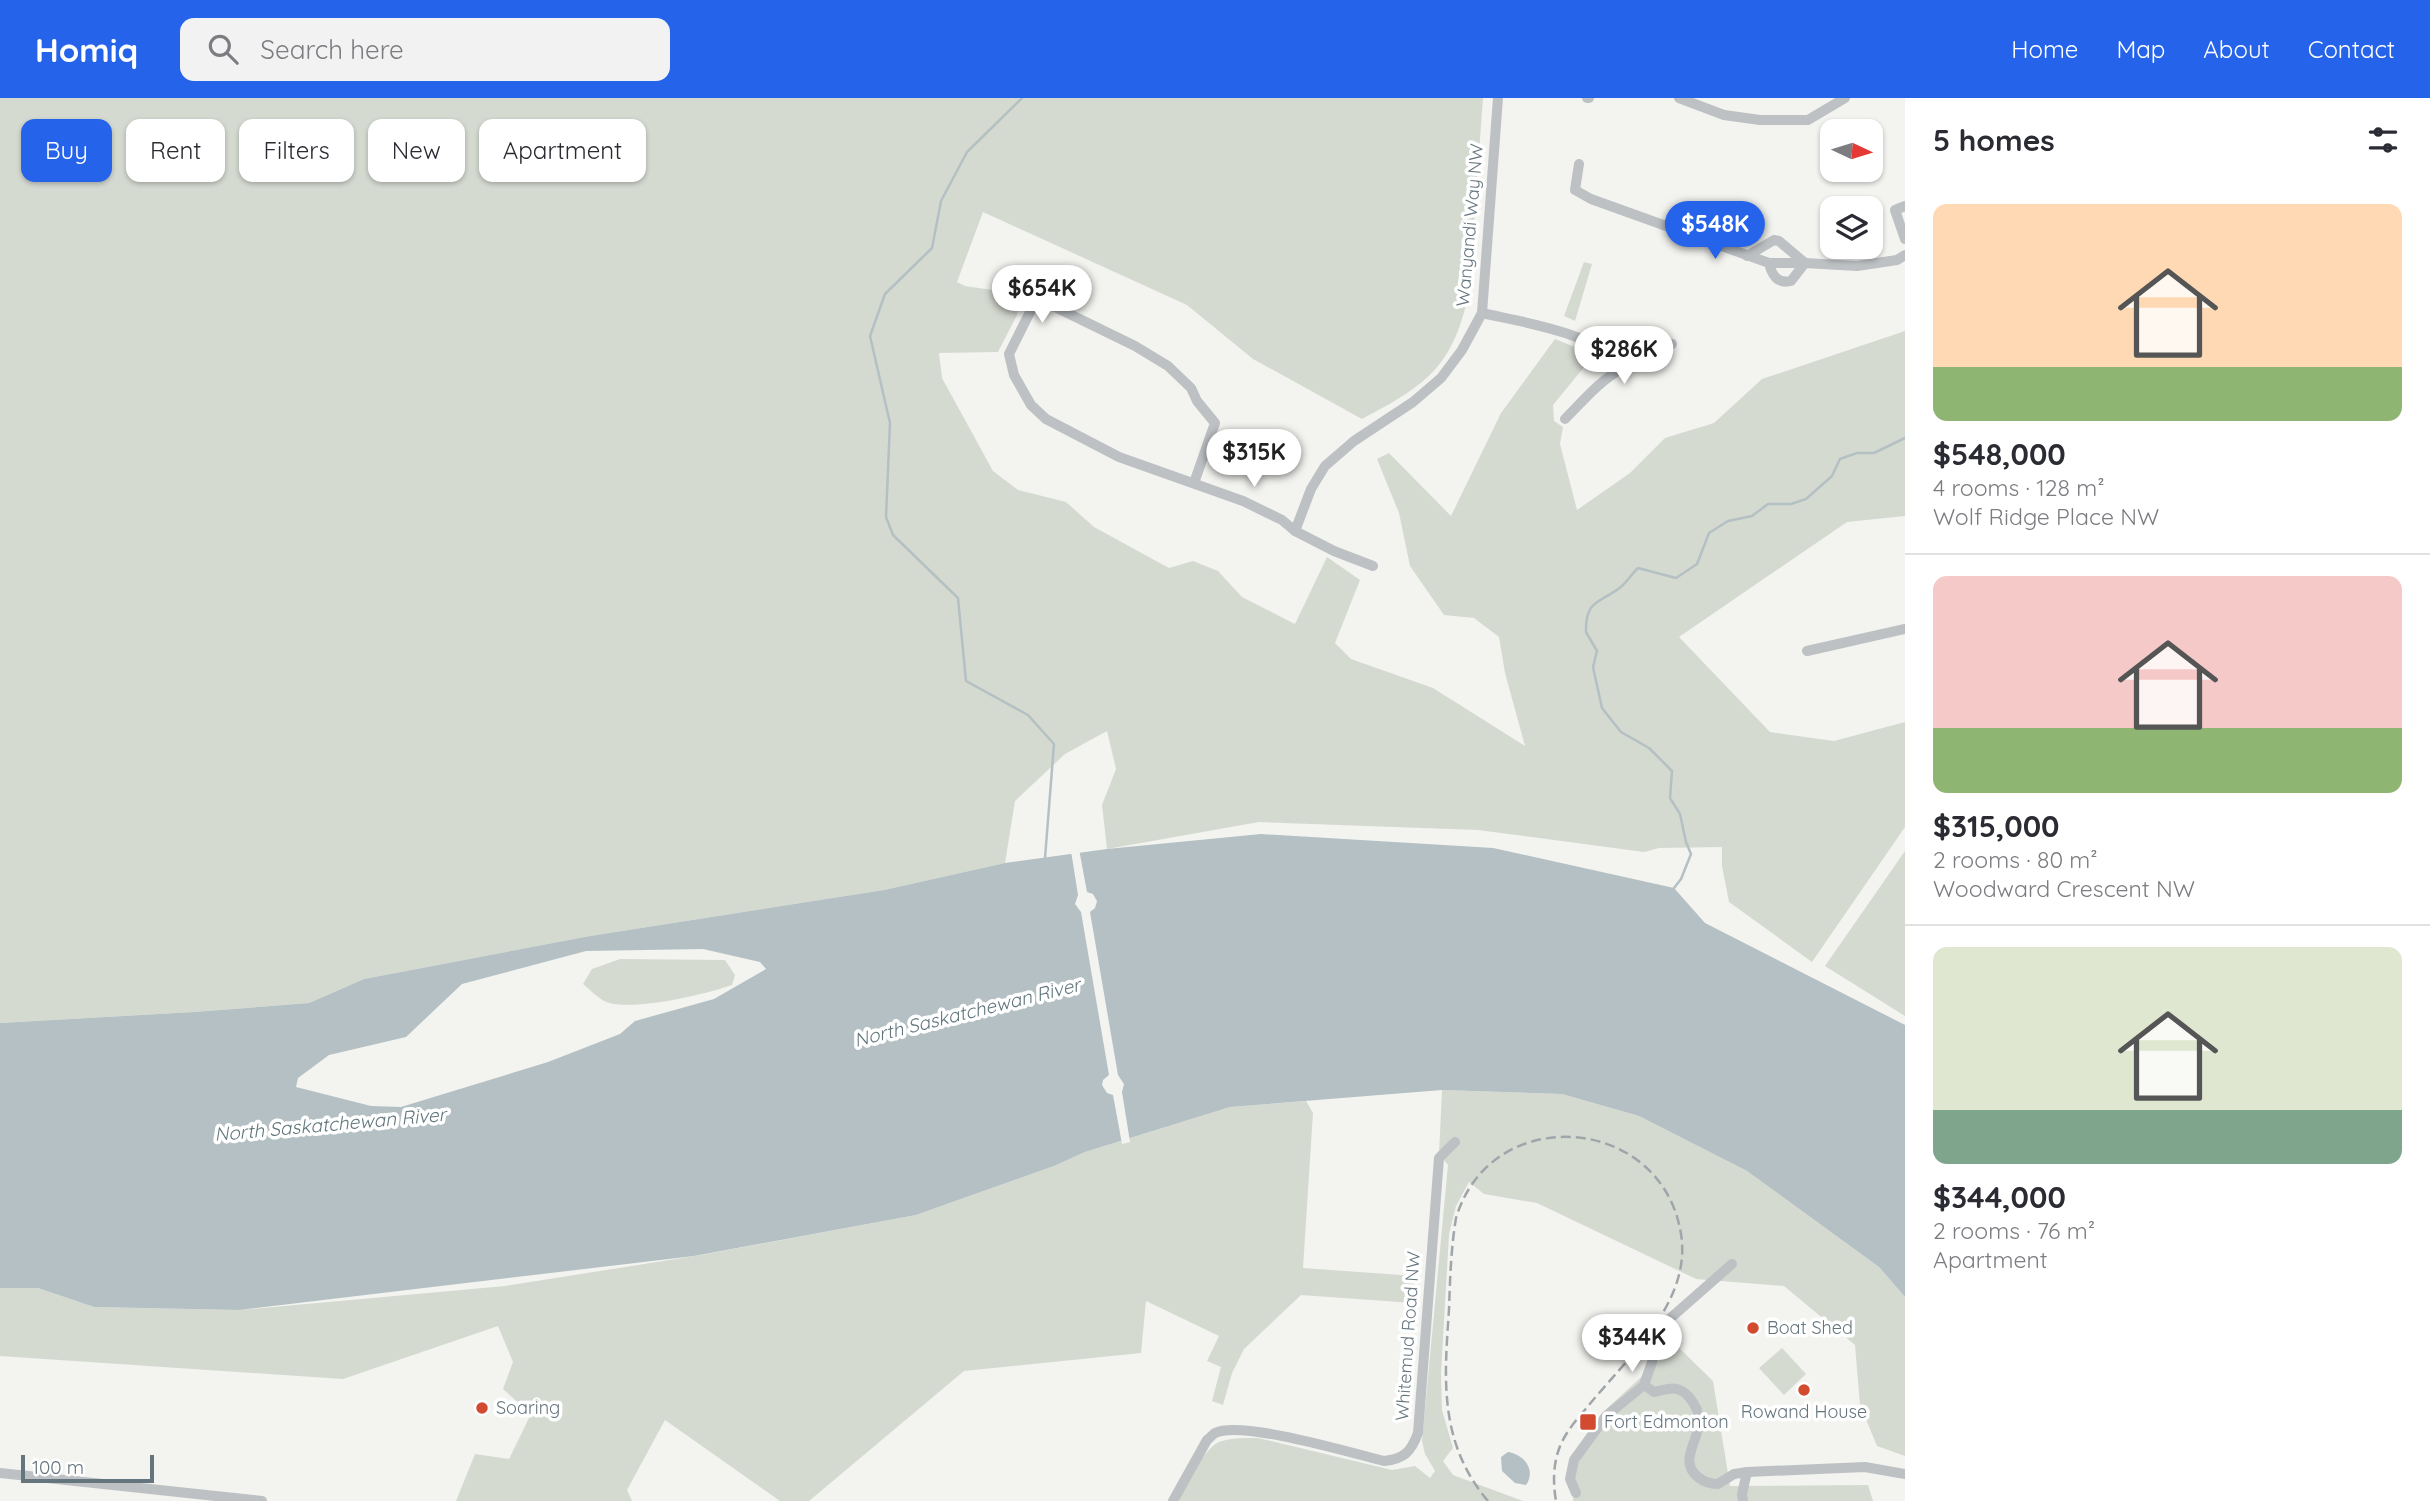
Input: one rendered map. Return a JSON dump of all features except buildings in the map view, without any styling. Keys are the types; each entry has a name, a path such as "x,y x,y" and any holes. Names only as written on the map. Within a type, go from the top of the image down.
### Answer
{"street":[{"name":"Wanyandi Way NW","path":"1295,531 1311,489 1325,466 1354,441 1413,402 1441,378 1462,350 1482,313 1498,98"},
{"path":"1679,98 1724,116 1760,120 1808,120 1845,98"},
{"path":"1825,98 1831,108"},
{"path":"1578,164 1575,190 1591,199 1769,263 1857,267 1897,260 1905,255"},
{"path":"1905,206 1895,210 1905,239"},
{"path":"1747,256 1774,240 1779,241 1805,263"},
{"path":"1769,263 1775,277 1784,282 1791,281 1805,263"},
{"path":"1194,483 1216,423 1197,401 1191,388 1168,366 1135,346 1051,304 1035,302 1009,354 1014,375 1031,405 1046,419 1119,457 1242,501 1282,520 1295,531 1334,551 1373,566"},
{"path":"1482,313 1542,327 1582,340 1612,354 1624,367"},
{"path":"1565,419 1604,381 1624,367 1658,355 1672,344"},
{"path":"1807,651 1905,629"},
{"name":"Whitemud Road NW","path":"1173,1501 1207,1440 1215,1433 1238,1430 1262,1432 1384,1461 1398,1460 1408,1454 1418,1433 1439,1158 1455,1142"},
{"path":"1576,1493 1570,1479 1574,1460 1606,1416 1644,1385 1666,1322 1732,1264"},
{"path":"1644,1385 1654,1392 1665,1388 1682,1390 1694,1403 1699,1424 1689,1462 1692,1470 1701,1479 1718,1484 1734,1474 1747,1472 1865,1467 1905,1474"},
{"path":"1742,1501 1747,1472"},
{"path":"0,1473 262,1501"}],"shaded area":[{"path":"0,98 1483,98 1469,291 1463,317 1446,355 1434,370 1404,395 1362,419 1253,359 1187,305 983,212 957,282 965,286 1019,294 1017,315 998,352 939,353 942,378 993,471 1018,490 1066,502 1094,527 1169,568 1193,561 1218,571 1242,597 1295,624 1327,557 1360,580 1335,643 1351,659 1433,688 1525,746 1505,673 1499,637 1474,618 1444,615 1410,566 1399,513 1377,459 1389,453 1451,516 1501,413 1555,339 1594,355 1553,405 1554,421 1563,427 1560,444 1577,510 1630,473 1665,438 1714,423 1762,379 1905,331 1905,516 1847,522 1679,637 1770,732 1834,741 1905,722 1905,827 1812,962 1729,902 1722,866 1722,847 1659,848 1644,852 1478,830 1259,822 1107,849 1102,805 1116,769 1107,731 1065,754 1015,801 1005,863 884,890 590,936 364,979 309,1003 0,1023"},
{"path":"1584,262 1592,264 1575,321 1564,316"},
{"path":"1905,851 1905,1016 1825,966"},
{"path":"620,959 725,960 735,975 732,985 705,993 648,1004 615,1004 604,1001 583,984 592,969"},
{"path":"1442,1090 1562,1094 1639,1116 1747,1171 1879,1267 1905,1297 1905,1456 1877,1446 1860,1405 1855,1345 1784,1286 1696,1279 1537,1203 1484,1194 1469,1182 1456,1206 1449,1234 1441,1374 1442,1410 1453,1448 1443,1461 1453,1475 1523,1501 1178,1501 1207,1452 1219,1442 1234,1439 1258,1438 1392,1470 1415,1466 1430,1478 1435,1471 1425,1454 1422,1441 1448,1165 1439,1154"},
{"path":"1306,1101 1313,1113 1303,1268 1415,1276 1413,1303 1301,1295 1244,1349 1232,1373 1223,1405 1212,1401 1221,1367 1207,1361 1219,1336 1146,1301 1141,1353 964,1371 809,1501 780,1501 665,1420 627,1490 632,1501 456,1501 475,1454 509,1459 531,1414 503,1389 513,1362 498,1326 343,1379 0,1356 0,1288 38,1288 94,1307 239,1310 505,1286 701,1255 916,1215 1054,1166 1085,1152 1230,1107"},
{"path":"1676,1345 1713,1381 1730,1486 1868,1485 1873,1501 1573,1501 1575,1470 1602,1413"},
{"path":"1782,1348 1806,1374 1784,1395 1759,1368"}],"water":[{"name":"North Saskatchewan River","path":"1261,834 1493,848 1674,888 1705,923 1905,1025 1905,1297 1879,1267 1747,1171 1639,1116 1562,1094 1442,1090 1230,1107 1085,1152 1054,1166 916,1215 694,1256 239,1310 94,1307 38,1288 0,1288 0,1023 309,1003 364,979 590,936 884,890 1005,863 1107,849","holes":["703,949 760,962 766,969 714,999 635,1021 620,1034 548,1062 401,1107 371,1106 296,1087 298,1078 329,1055 406,1037 462,984 586,951"]},
{"path":"1508,1452 1519,1456 1527,1464 1530,1474 1526,1485 1515,1483 1502,1471 1501,1457"}],"pier":[{"path":"1079,849 1087,892 1093,894 1097,901 1090,912 1118,1075 1124,1084 1122,1092 1130,1142 1122,1144 1113,1095 1107,1093 1102,1085 1109,1075 1081,912 1075,904 1078,895 1071,851"}],"waterway":[{"path":"1022,98 967,152 941,201 932,248 885,294 870,336 890,423 886,517 893,535 958,598 966,681 1028,715 1054,744 1045,858"},
{"path":"1674,888 1681,879 1691,854 1680,814 1670,798 1672,771 1649,748 1621,732 1602,708 1593,667 1597,651 1586,632 1588,613 1596,603 1622,586 1638,568 1676,578 1697,564 1709,533 1728,521 1752,516 1768,504 1791,504 1806,499 1832,476 1840,459 1857,453 1874,453 1905,438"}],"railway":[{"path":"1488,1501 1472,1479 1461,1457 1448,1410 1446,1361 1456,1218 1475,1180 1503,1154 1538,1140 1574,1137 1611,1145 1643,1164 1667,1194 1681,1234 1682,1259 1677,1283 1654,1327 1568,1431 1557,1455 1554,1481 1556,1501"}],"place":[{"name":"Boat Shed","path":"1753,1328"},
{"name":"Rowand House","path":"1804,1390"},
{"name":"Soaring","path":"482,1408"},
{"name":"Fort Edmonton","path":"1588,1422"}]}
